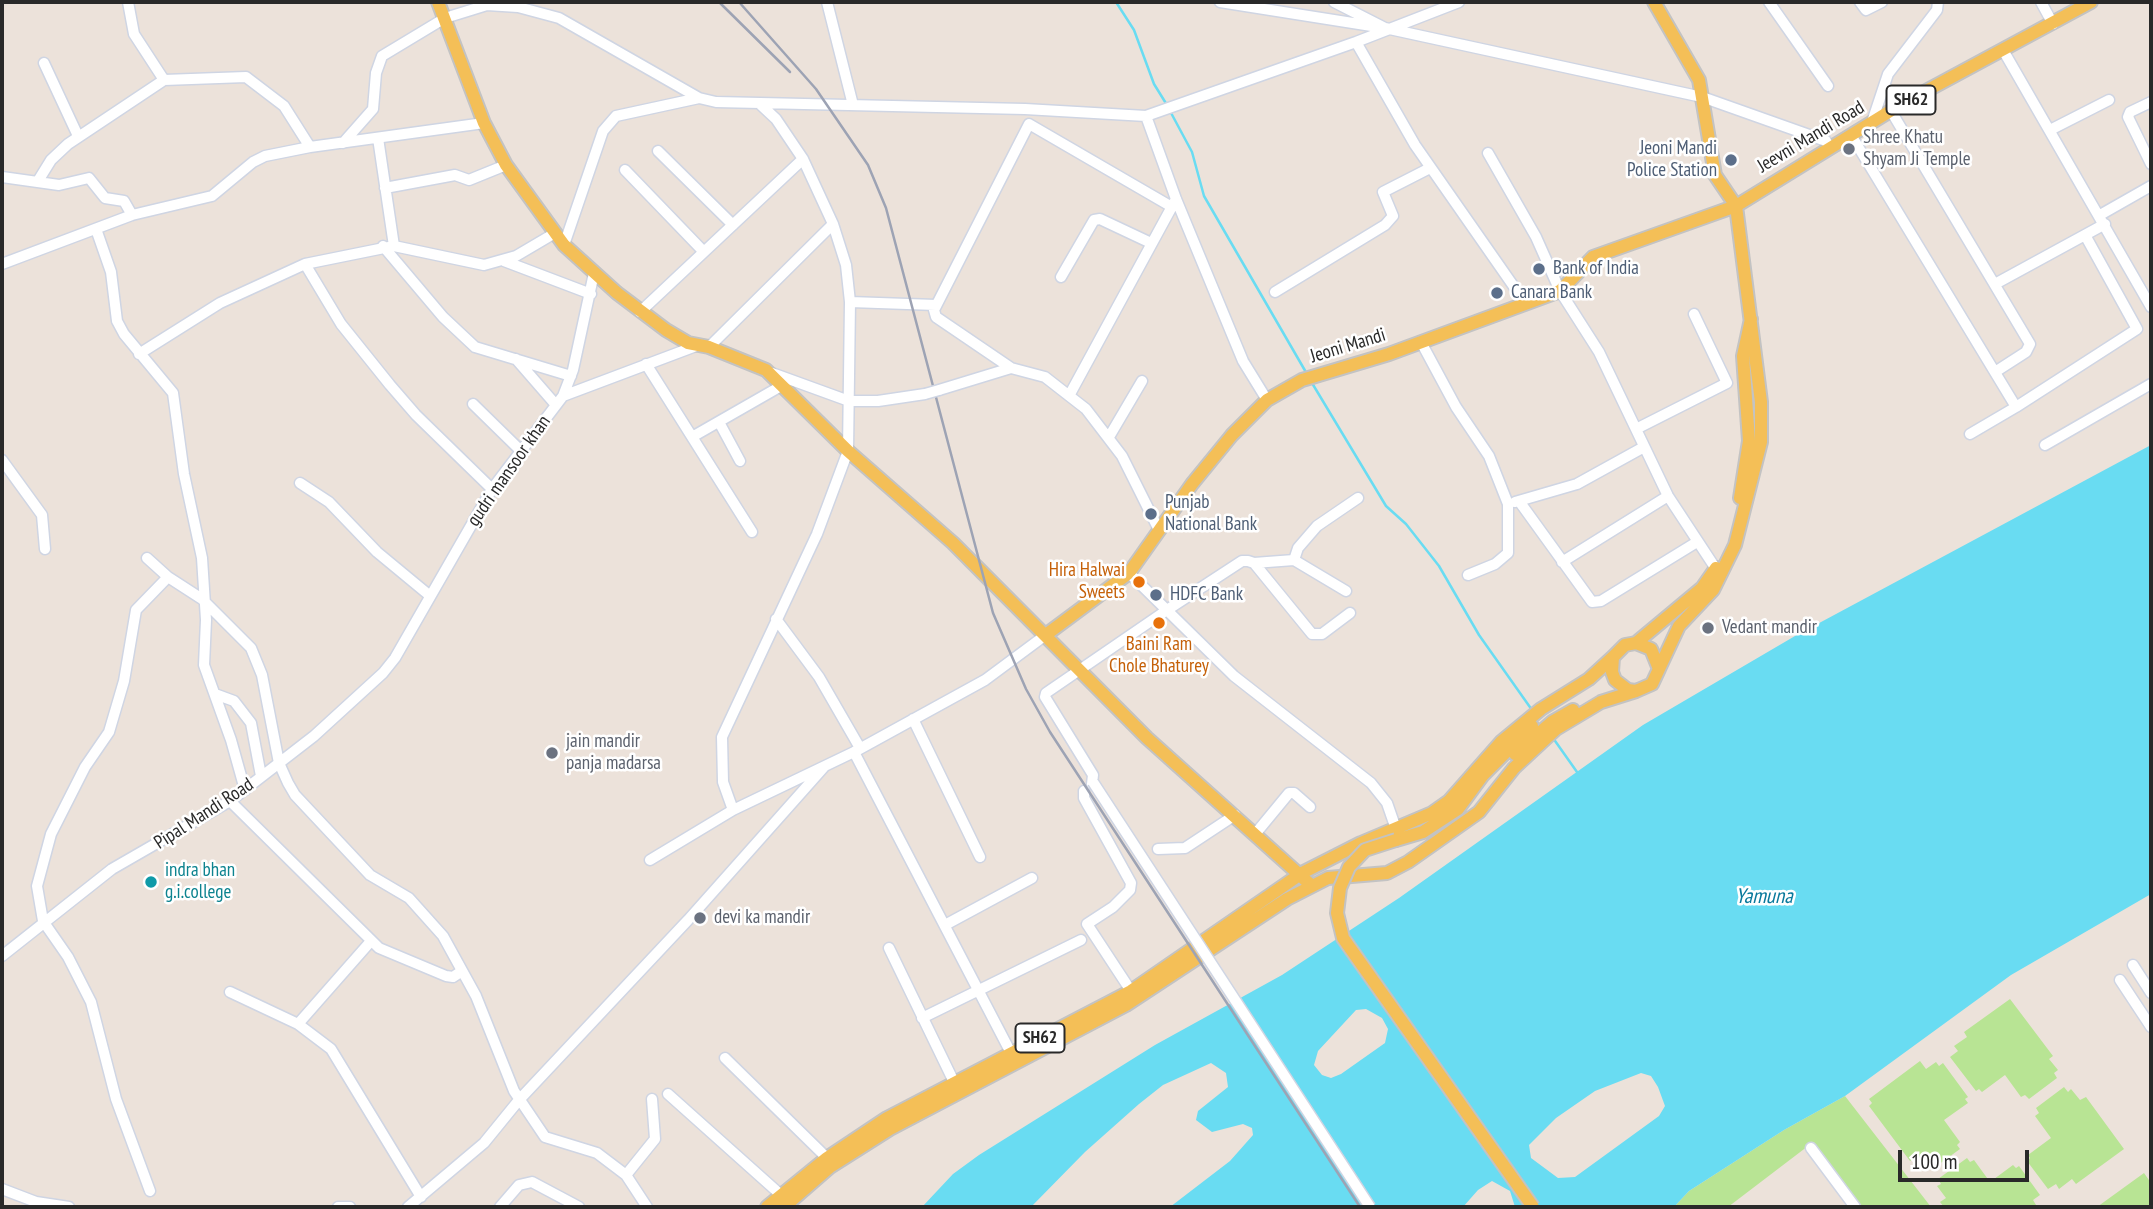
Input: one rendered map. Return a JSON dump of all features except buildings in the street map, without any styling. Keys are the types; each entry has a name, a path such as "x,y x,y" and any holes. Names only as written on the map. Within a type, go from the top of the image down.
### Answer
{"main road":[{"path":"438,2 484,123 506,165 564,245 640,312 688,343 704,346 766,370 848,451 953,543 1047,634 1078,671 1189,778 1302,873 1312,886"},
{"path":"1654,2 1699,80 1715,175 1736,206 1752,315 1760,380 1762,442 1745,513 1723,573 1713,590 1682,620 1652,684 1636,691 1628,690 1615,680 1612,672 1613,657 1625,645 1636,643 1702,588 1716,569 1734,524 1747,468 1749,441 1743,377 1744,342 1752,315"},
{"name":"Jeevni Mandi Road","path":"1736,206 1891,111 2091,2"},
{"name":"Jeoni Mandi","path":"1047,634 1129,573 1158,528 1233,435 1267,400 1301,380 1325,375 1560,291 1593,257 1736,206"},
{"path":"1636,643 1651,649 1659,669"},
{"name":"SH62","path":"782,1201 827,1157 887,1118 1131,991 1302,873 1396,834 1432,813 1449,801 1501,742 1534,730 1549,719 1613,657"},
{"name":"SH62","path":"767,1207 782,1201 890,1129 1126,1004 1265,911 1312,886 1338,876 1387,873 1408,862 1479,812 1514,768 1534,730 1549,719 1636,691"},
{"path":"1533,1207 1343,938 1337,913 1340,888 1349,867 1366,850 1396,834 1442,822 1534,730"}],"street":[{"path":"128,2 134,34 164,80"},
{"path":"827,2 853,105"},
{"path":"1220,2 1385,28 1702,97 1826,141 1830,148"},
{"path":"1334,2 1385,28"},
{"path":"564,245 603,131 616,116 699,98 761,105 1025,109 1146,116 1356,42 1385,28 1459,2"},
{"path":"1769,2 1828,86"},
{"path":"1860,2 1866,10 1882,2"},
{"path":"1872,122 1888,74 1937,10 1938,2"},
{"path":"2041,2 2053,24"},
{"path":"343,143 373,109 376,73 382,56 445,18 490,3 559,18 585,30 699,98"},
{"path":"1356,42 1430,168 1526,304"},
{"path":"2003,50 2151,307"},
{"path":"44,62 78,136"},
{"path":"38,181 51,160 78,136 164,80 246,77 284,106 310,147"},
{"path":"2050,130 2109,100"},
{"path":"2151,102 2130,112 2128,117 2151,164"},
{"path":"733,810 723,782 722,737 821,524 848,451 850,302 846,265 833,224 803,159 776,119 761,105"},
{"path":"1025,109 1029,124 936,305 936,317 1012,368 1045,377 1070,394 1109,437 1158,528"},
{"path":"1891,111 2031,344 2026,352 1995,372"},
{"path":"1146,116 1174,203 1243,361 1267,400"},
{"path":"2,264 132,215 212,197 258,159 310,147 484,123"},
{"path":"1029,124 1174,203"},
{"path":"1851,135 2016,408"},
{"path":"378,138 385,188 388,246 464,338 484,351 571,376"},
{"path":"658,150 733,225"},
{"path":"1488,153 1536,237 1560,291 1599,352 1668,496 1716,569"},
{"path":"640,312 803,159"},
{"path":"385,188 455,175 469,180 506,165"},
{"path":"1275,292 1385,225 1393,216 1383,192 1430,168"},
{"path":"625,170 704,252"},
{"path":"2,177 59,186 89,178 105,198 124,201 132,215"},
{"path":"1995,284 2085,235 2151,186"},
{"path":"1070,394 1174,203"},
{"path":"1061,277 1094,220 1100,219 1151,243"},
{"path":"516,359 560,400 646,364 704,346 833,224"},
{"path":"96,229 111,272 117,321 139,354 173,393 184,474 202,558 202,599 206,620 204,664 245,790"},
{"path":"139,354 220,303 305,264 388,246 473,265 504,261 555,233"},
{"path":"1970,434 2016,408 2137,329 2085,235"},
{"path":"504,261 591,294"},
{"path":"305,264 341,324 390,385 492,489"},
{"name":"gudri mansoor khan","path":"395,658 492,489 560,400 571,376 594,273"},
{"path":"850,302 936,305"},
{"path":"1693,314 1727,383"},
{"path":"1421,342 1456,407 1489,456 1513,502 1562,562 1587,598 1597,603 1698,542"},
{"path":"646,364 752,531"},
{"path":"766,370 788,381 849,401 925,394 1012,368"},
{"path":"1636,429 1743,377"},
{"path":"1109,437 1142,382"},
{"path":"2046,445 2151,384"},
{"path":"692,437 781,386"},
{"path":"472,404 520,450"},
{"path":"719,422 740,461"},
{"path":"1513,502 1577,484 1644,447"},
{"path":"2,460 42,515 45,549"},
{"path":"300,483 330,502 384,559 429,595"},
{"path":"1562,562 1668,496"},
{"path":"1294,560 1298,548 1317,526 1358,498"},
{"path":"1468,575 1495,564 1508,553 1513,502"},
{"path":"147,558 202,599 244,639 257,660 279,763 295,795 370,875 401,892 420,908 443,936 476,996 519,1100 545,1137 589,1149 626,1175 640,1203 647,1207"},
{"path":"1131,991 1087,924 1113,906 1129,890 1131,883 1084,798 1093,775 1045,697 1049,690 1242,561 1254,563 1294,560 1346,592"},
{"path":"1254,563 1312,634 1322,634 1350,613"},
{"path":"1129,573 1234,676 1371,783 1387,803 1396,834"},
{"path":"149,1191 116,1099 91,1002 68,957 43,921 37,886 51,834 85,767 109,732 124,681 136,610 169,577"},
{"path":"776,619 819,677 1011,1053"},
{"path":"650,860 733,810 857,750 985,680 1047,634"},
{"name":"Pipal Mandi Road","path":"2,956 43,921 113,869 245,790 314,736 395,658"},
{"path":"215,694 234,701 251,723 256,735 261,776"},
{"path":"913,719 980,857"},
{"path":"408,1207 484,1143 519,1100 688,920 824,767"},
{"path":"1090,786 1370,1207"},
{"path":"1256,833 1289,793 1294,793 1311,807"},
{"path":"230,801 371,942 384,951 446,976 453,977 462,971"},
{"path":"1158,849 1185,848 1235,815"},
{"path":"945,925 1032,878"},
{"path":"922,1018 1081,940"},
{"path":"298,1024 371,942"},
{"path":"889,948 954,1082"},
{"path":"2133,965 2151,993"},
{"path":"2120,980 2151,1027"},
{"path":"230,992 316,1034 331,1049 421,1197"},
{"path":"725,1058 827,1157"},
{"path":"668,1094 782,1201"},
{"path":"626,1175 655,1139 652,1099"},
{"path":"1811,1148 1855,1207"},
{"path":"500,1207 520,1185 532,1182 566,1197 579,1207"},
{"path":"2,1189 36,1202 69,1207"},
{"path":"338,1207 350,1207"}],"green space":[{"path":"2010,999 2053,1056 2049,1059 2058,1070 2054,1073 2057,1078 2029,1099 2025,1095 2021,1097 2005,1075 1982,1092 1979,1089 1976,1091 1950,1057 1958,1051 1954,1046 1967,1037 1964,1032"},
{"path":"1920,1061 1926,1069 1936,1062 1939,1066 1943,1063 1968,1097 1965,1099 1968,1103 1944,1120 1960,1142 1957,1145 1960,1149 1931,1170 1928,1166 1924,1169 1916,1157 1910,1161 1869,1106 1872,1103 1869,1099"},
{"path":"2064,1087 2068,1092 2071,1089 2080,1100 2086,1097 2124,1149 2076,1184 2072,1179 2059,1189 2056,1184 2048,1189 2027,1161 2030,1158 2028,1155 2051,1138 2035,1116 2039,1113 2036,1108"},
{"path":"1845,1096 1931,1207 1861,1207 1812,1143 1728,1207 1674,1207 1689,1191 1784,1130"},
{"path":"1967,1158 1970,1162 1974,1160 1990,1182 2013,1165 2016,1168 2019,1166 2040,1195 2033,1200 2036,1205 1944,1207 1940,1202 1946,1198 1937,1186 1941,1184 1938,1179"},
{"path":"2144,1173 2151,1183 2151,1207 2097,1207"}],"water":[{"name":"Yamuna","path":"2151,445 2151,894 2011,975 1845,1096 1784,1130 1689,1191 1674,1207 1515,1207 1510,1191 1492,1181 1478,1190 1463,1207 1170,1207 1230,1161 1253,1135 1252,1128 1243,1124 1212,1132 1196,1120 1198,1111 1228,1087 1226,1073 1211,1063 1163,1085 1139,1104 1085,1152 1031,1207 922,1207 953,1174 979,1155 1155,1045 1282,975 1399,898 1643,725 1795,636","holes":["1366,1009 1382,1018 1388,1029 1385,1043 1341,1074 1331,1078 1322,1075 1314,1065 1318,1051 1356,1010","1641,1073 1651,1076 1658,1087 1665,1106 1659,1116 1575,1177 1558,1178 1531,1158 1529,1145 1556,1118 1595,1091"]}],"waterway":[{"path":"1116,2 1134,30 1154,84 1167,105"},
{"path":"1170,111 1192,152 1204,196 1307,374"},
{"path":"1312,383 1386,506 1406,524 1439,566 1479,635 1532,710"},
{"path":"1553,738 1577,772"}],"railway":[{"path":"719,2 790,72"},
{"path":"739,2 816,89 868,165 886,208 993,613 1026,689 1050,732 1360,1207"}],"place":[{"name":"Shree Khatu Shyam Ji Temple","path":"1849,149"},
{"name":"Jeoni Mandi Police Station","path":"1731,160"},
{"name":"Bank of India","path":"1539,269"},
{"name":"Canara Bank","path":"1497,293"},
{"name":"Punjab National Bank","path":"1151,514"},
{"name":"Hira Halwai Sweets","path":"1139,582"},
{"name":"HDFC Bank","path":"1156,595"},
{"name":"Baini Ram Chole Bhaturey","path":"1159,623"},
{"name":"Vedant mandir","path":"1708,628"},
{"name":"jain mandir panja madarsa","path":"552,753"},
{"name":"indra bhan g.i.college","path":"151,882"},
{"name":"devi ka mandir","path":"700,918"}]}
